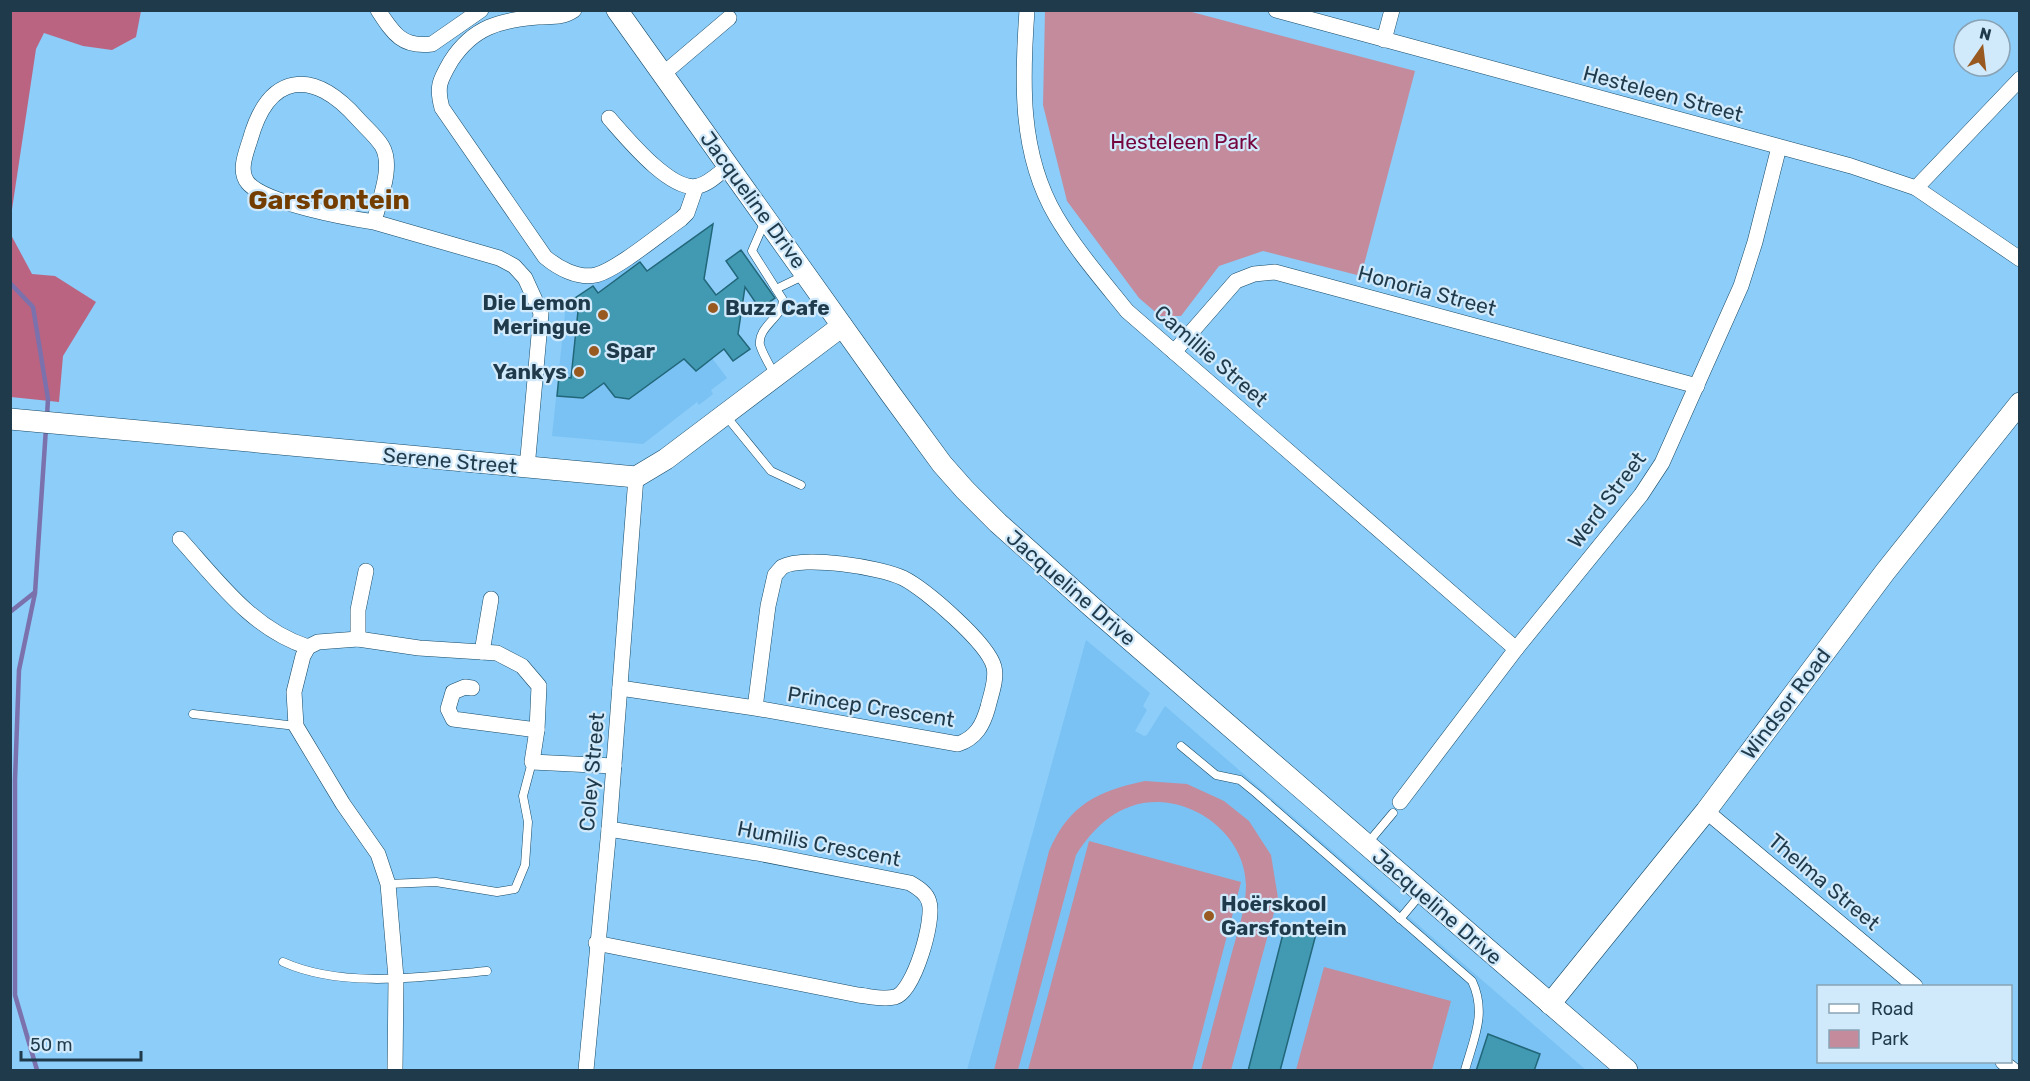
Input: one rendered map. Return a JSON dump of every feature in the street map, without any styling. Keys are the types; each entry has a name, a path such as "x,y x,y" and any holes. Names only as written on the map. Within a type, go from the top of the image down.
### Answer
{"street":[{"path":"378,10 396,38 412,45 432,44 481,10"},
{"path":"574,10 563,17 539,17 478,30 456,54 437,90 442,108 545,257 561,271 594,275 610,268 681,219 687,213 696,187 729,166"},
{"name":"Jacqueline Drive","path":"617,10 942,464 998,523 1627,1071"},
{"name":"Camillie Street","path":"1027,10 1023,75 1024,106 1030,148 1051,205 1072,240 1127,311 1516,649"},
{"name":"Hesteleen Street","path":"1276,10 1779,147 1916,188 2019,259"},
{"path":"1384,40 1392,10"},
{"path":"663,74 729,18"},
{"path":"1916,188 2019,79"},
{"path":"374,222 386,160 381,145 332,92 301,85 276,91 256,116 243,163 245,178 249,185 283,201 374,222 499,258 514,266 525,278 541,313 527,468"},
{"path":"609,118 658,167 682,185 696,187"},
{"name":"Werd Street","path":"1397,807 1516,649 1651,480 1673,440 1741,286 1755,242 1779,147"},
{"name":"Honoria Street","path":"1174,352 1236,281 1254,274 1275,272 1697,386"},
{"path":"636,477 666,459 842,326"},
{"name":"Windsor Road","path":"1550,1004 1706,811 1885,572 2019,403"},
{"name":"Serene Street","path":"10,419 636,477"},
{"name":"Coley Street","path":"586,1071 621,688 636,477"},
{"path":"180,539 235,602 280,636 308,647"},
{"name":"Princep Crescent","path":"621,688 755,708 958,744 967,741 982,725 994,685 994,666 983,647 969,631 905,579 879,569 798,561 782,567 772,586 755,708"},
{"path":"358,639 358,610 366,571"},
{"path":"482,652 491,599"},
{"path":"395,1071 396,978 388,884 378,854 343,804 296,726 294,692 303,656 308,647 318,642 358,639 419,648 497,653 512,660 531,674 539,686 537,730 532,762 614,766"},
{"path":"472,688 457,689 453,692 448,710 453,719 537,730"},
{"name":"Thelma Street","path":"1706,811 1913,985"},
{"name":"Humilis Crescent","path":"596,943 858,995 896,997 913,979 931,912 929,900 910,883 609,829"}],"lane":[{"path":"766,218 752,251 783,300 783,307 763,332 760,344 776,376"},
{"path":"776,289 806,274"},
{"path":"725,415 771,471 801,485"},
{"path":"193,714 296,726"},
{"path":"1181,746 1216,775 1240,780 1472,981 1480,998 1478,1026 1465,1071"},
{"path":"388,884 436,882 497,892 515,889 525,865 528,822 523,796 532,762"},
{"path":"1366,845 1397,807"},
{"path":"1400,919 1421,893"},
{"path":"283,962 301,970 328,976 396,978 487,971"}],"shaded area":[{"path":"11,10 141,11 136,37 112,50 83,46 44,33 36,49 11,216"},
{"path":"10,233 32,274 55,276 96,302 63,356 59,402 11,397"},
{"path":"636,257 727,378 711,390 713,394 699,405 697,402 643,444 552,436 566,304"},
{"name":"Hoërskool Garsfontein","path":"1086,640 1150,693 1143,706 1147,710 1135,731 1144,736 1147,735 1165,706 1586,1070 967,1070"}],"green space":[{"name":"Hesteleen Park","path":"1045,11 1188,11 1415,71 1361,276 1263,251 1219,266 1181,316 1160,316 1139,298 1067,201 1043,105"},
{"path":"1145,781 1187,784 1224,801 1249,821 1271,855 1278,898 1231,1070 1201,1070 1243,912 1246,894 1244,869 1230,839 1219,827 1191,809 1159,802 1133,806 1110,817 1083,844 1076,855 1018,1070 994,1070 1049,851 1057,835 1066,822 1086,802 1113,790"},
{"path":"1089,841 1241,882 1192,1070 1028,1070"},
{"path":"1324,967 1451,1001 1432,1070 1296,1070"}],"building":[{"path":"713,224 704,279 716,295 738,278 726,261 741,250 775,298 760,309 745,287 738,334 750,349 733,361 724,349 696,371 684,359 629,399 615,397 604,383 583,398 557,396 559,376 571,378 578,311 572,300 593,286 598,293 640,262 647,271"},
{"path":"1285,926 1316,934 1280,1071 1248,1071"},
{"path":"1488,1034 1540,1054 1534,1071 1476,1071"}],"waterway":[{"path":"10,283 33,307 48,399 47,416"},
{"path":"37,1070 15,995 15,780 19,670 35,593 46,428"},
{"path":"10,612 34,593"}],"place":[{"name":"Buzz Cafe","path":"713,308"},
{"name":"Die Lemon Meringue","path":"603,315"},
{"name":"Spar","path":"594,351"},
{"name":"Yankys","path":"579,372"},
{"name":"Hoërskool Garsfontein","path":"1209,916"}],"district":[{"name":"Garsfontein","path":"329,200"}]}
